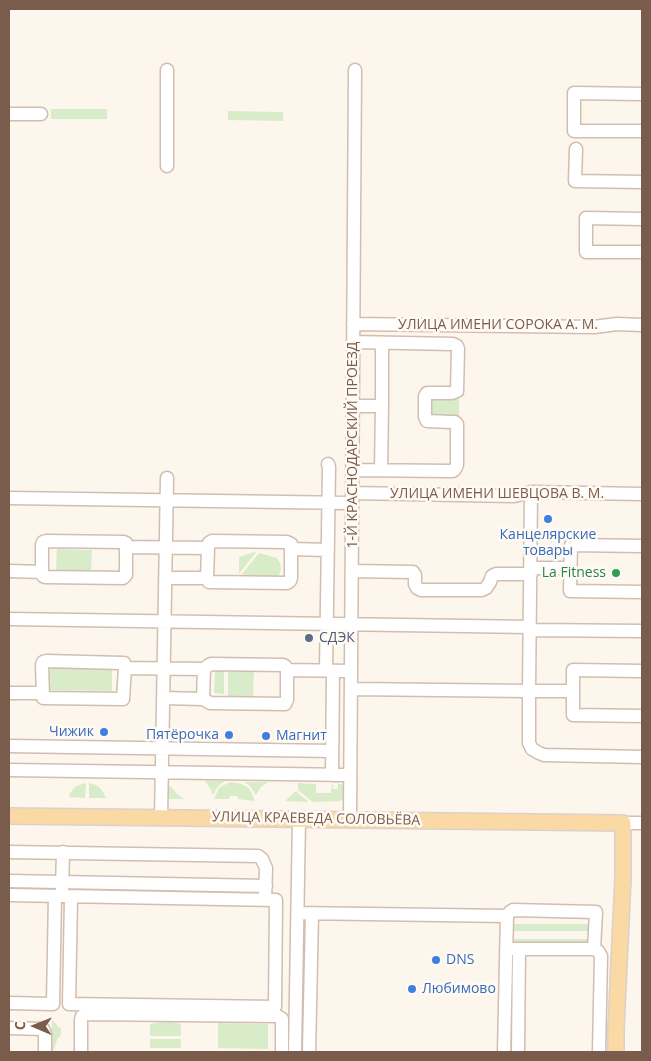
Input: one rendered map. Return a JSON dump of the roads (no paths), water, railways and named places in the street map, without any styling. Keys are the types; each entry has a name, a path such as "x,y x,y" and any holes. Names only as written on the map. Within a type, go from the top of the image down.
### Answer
{"main road":[{"name":"УЛИЦА КРАЕВЕДА СОЛОВЬЁВА","path":"9,816 633,823"},
{"path":"616,1052 623,878 633,823"}],"street":[{"path":"167,70 167,166"},
{"name":"1-Й КРАСНОДАРСКИЙ ПРОЕЗД","path":"350,820 355,70"},
{"path":"642,94 574,93 574,131 642,131"},
{"path":"10,114 40,114"},
{"path":"576,149 575,181 642,182"},
{"path":"642,218 586,218 586,252 642,252"},
{"name":"УЛИЦА ИМЕНИ СОРОКА А. М.","path":"354,324 594,327 617,324 642,325"},
{"path":"352,470 453,471 457,465 457,428 455,422 429,422 426,420 425,396 428,393 452,393 457,391 457,346 453,344 353,342"},
{"path":"381,470 382,343"},
{"path":"353,406 382,406"},
{"path":"328,464 327,624 332,775"},
{"path":"161,818 167,478"},
{"path":"531,492 529,743 539,754 544,755 642,757"},
{"name":"УЛИЦА ИМЕНИ ШЕВЦОВА В. М.","path":"9,498 329,503 352,498 514,496 531,492 642,494"},
{"path":"212,541 289,543 291,549 291,578 289,583 211,582 208,580 208,548 208,543 212,541"},
{"path":"43,542 124,542 126,547 126,575 123,578 43,576 43,542"},
{"path":"642,546 571,545 570,592 642,592"},
{"path":"126,547 208,548"},
{"path":"291,549 328,550"},
{"path":"352,571 411,572 415,574 415,584 421,590 482,590 486,588 492,576 496,574 571,568"},
{"path":"9,571 42,572"},
{"path":"165,578 208,578"},
{"path":"9,619 352,624 642,631"},
{"path":"43,662 124,663 125,668 124,696 121,700 43,698 43,662"},
{"path":"163,698 203,699 210,703 284,704 287,700 287,670 283,665 209,664 204,669 203,699"},
{"path":"125,668 204,669"},
{"path":"287,670 351,671"},
{"path":"642,671 573,670 573,715 642,716"},
{"path":"351,689 573,691"},
{"path":"9,693 42,693"},
{"path":"9,746 332,751"},
{"path":"9,770 350,775"},
{"path":"295,1052 300,819"},
{"path":"9,852 258,856 265,863 266,868 265,900"},
{"path":"62,852 62,896 69,1004"},
{"path":"9,881 266,886"},
{"path":"9,896 276,900 274,1008 9,1003"},
{"path":"53,1004 62,896"},
{"path":"298,913 506,916 513,910 596,912 594,950"},
{"path":"309,1052 312,913"},
{"path":"504,1052 506,916"},
{"path":"506,949 598,951 601,956 599,1052"},
{"path":"518,1052 519,949"},
{"path":"80,1052 82,1016 90,1014 277,1016 282,1019 282,1052"},
{"path":"9,1028 43,1029 45,1034 45,1052"}],"place":[{"name":"Канцелярские товары","path":"548,519"},
{"name":"La Fitness","path":"616,573"},
{"name":"СДЭК","path":"309,638"},
{"name":"Чижик","path":"104,732"},
{"name":"Пятёрочка","path":"229,735"},
{"name":"Магнит","path":"266,736"},
{"name":"DNS","path":"436,960"},
{"name":"Любимово","path":"412,989"}]}
